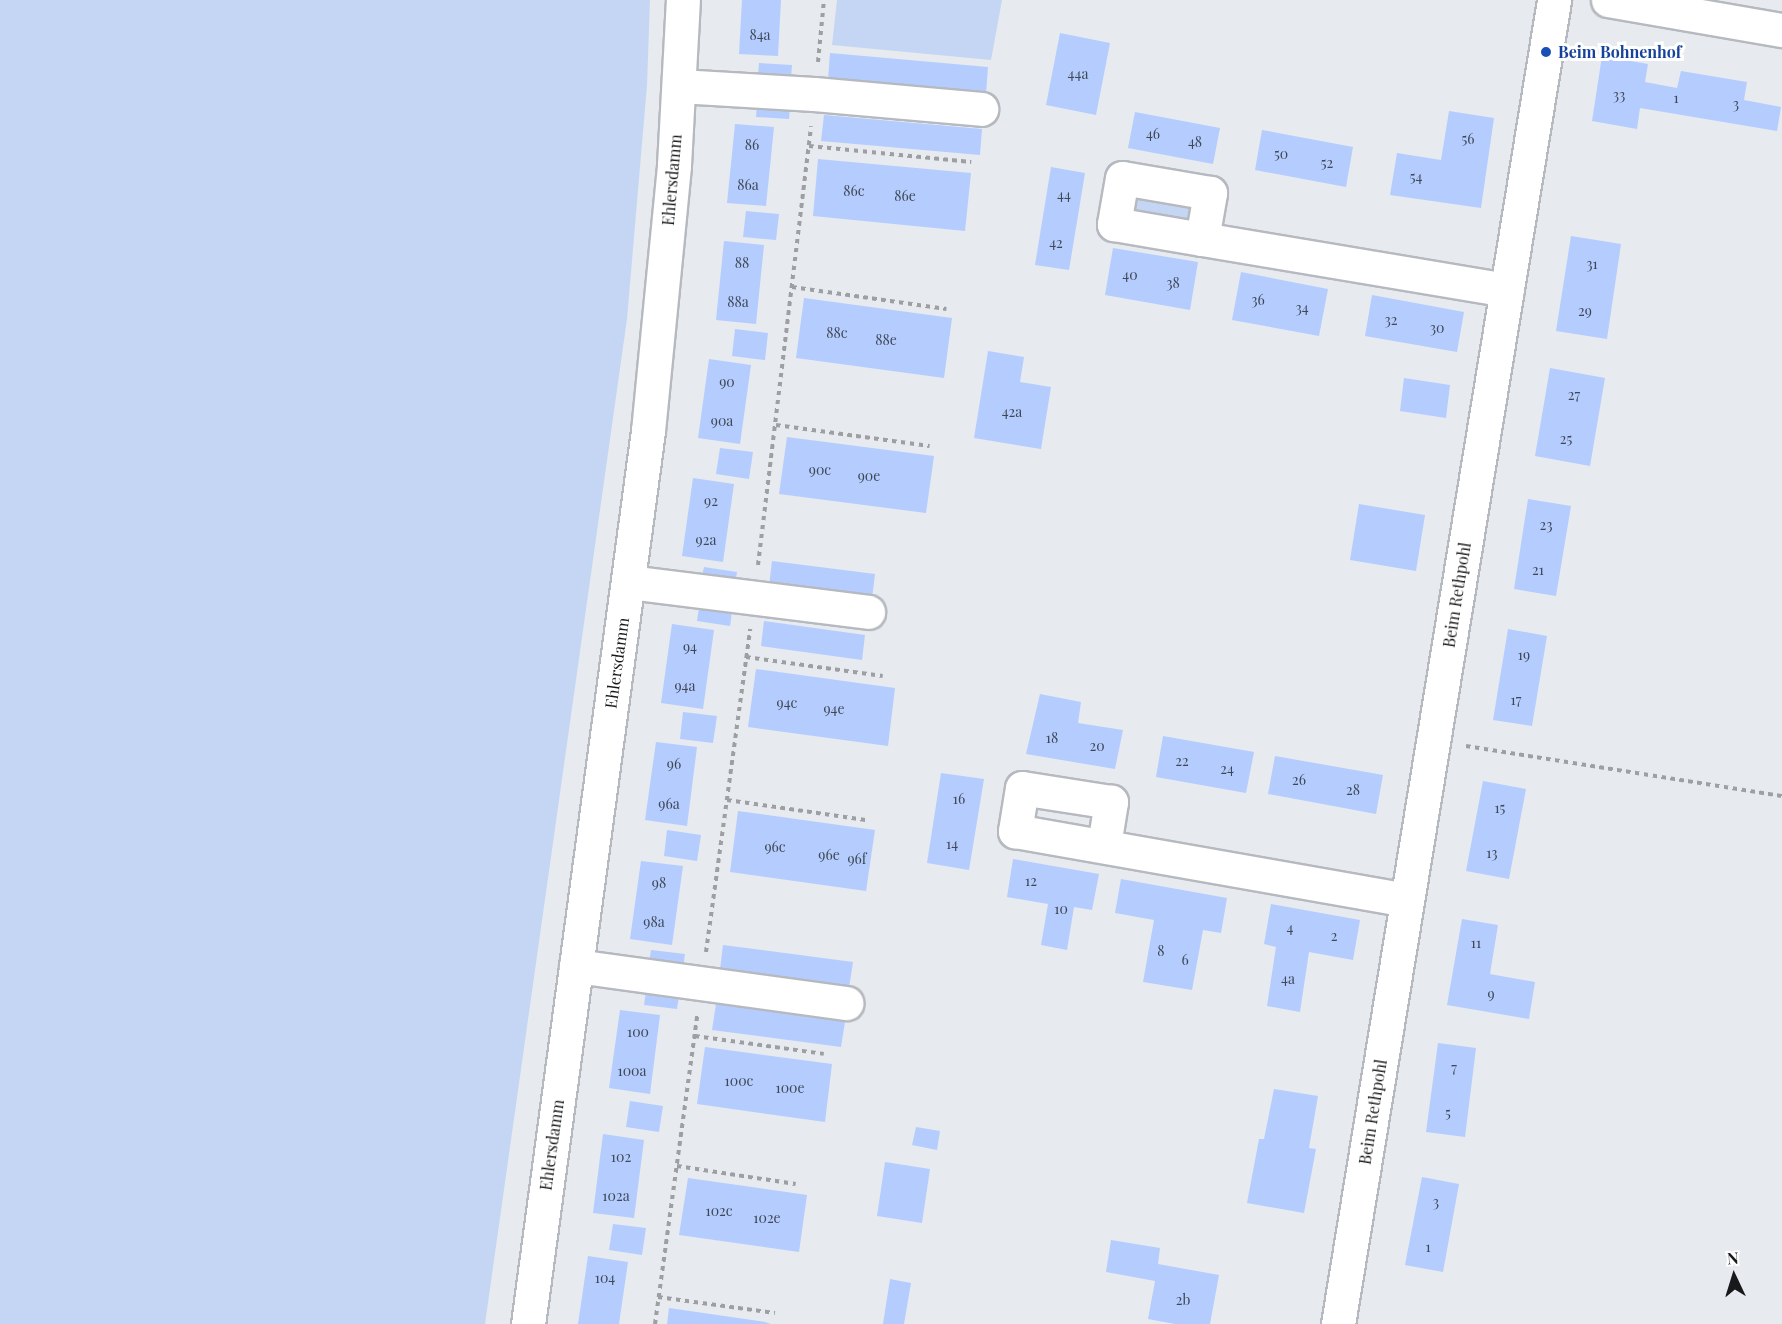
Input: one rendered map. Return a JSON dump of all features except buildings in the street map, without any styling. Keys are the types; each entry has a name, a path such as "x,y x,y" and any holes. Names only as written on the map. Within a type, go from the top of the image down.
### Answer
{"street":[{"name":"Ehlersdamm","path":"528,1324 648,431 679,86 683,0"},
{"name":"Beim Rethpohl","path":"1338,1324 1554,0"},
{"path":"1608,0 1782,30"},
{"path":"679,86 814,94 981,109"},
{"path":"1202,239 1507,290"},
{"path":"628,582 868,612"},
{"path":"1104,845 1407,900"},
{"path":"576,966 846,1002"}],"path":[{"path":"655,1324 776,425 824,0"},
{"path":"809,146 971,162"},
{"path":"792,287 946,309"},
{"path":"776,425 930,446"},
{"path":"746,657 883,676"},
{"path":"1432,746 1453,744 1782,796"},
{"path":"727,800 866,820"},
{"path":"695,1036 824,1054"},
{"path":"676,1166 796,1184"},
{"path":"658,1297 775,1314"}],"shaded area":[{"path":"0,0 650,0 647,85 627,319 485,1324 0,1324"},
{"path":"837,0 1002,0 991,60 832,45"},
{"path":"1135,197 1192,205 1191,220 1134,213"}],"place":[{"name":"Beim Bohnenhof","path":"1546,52"}]}
